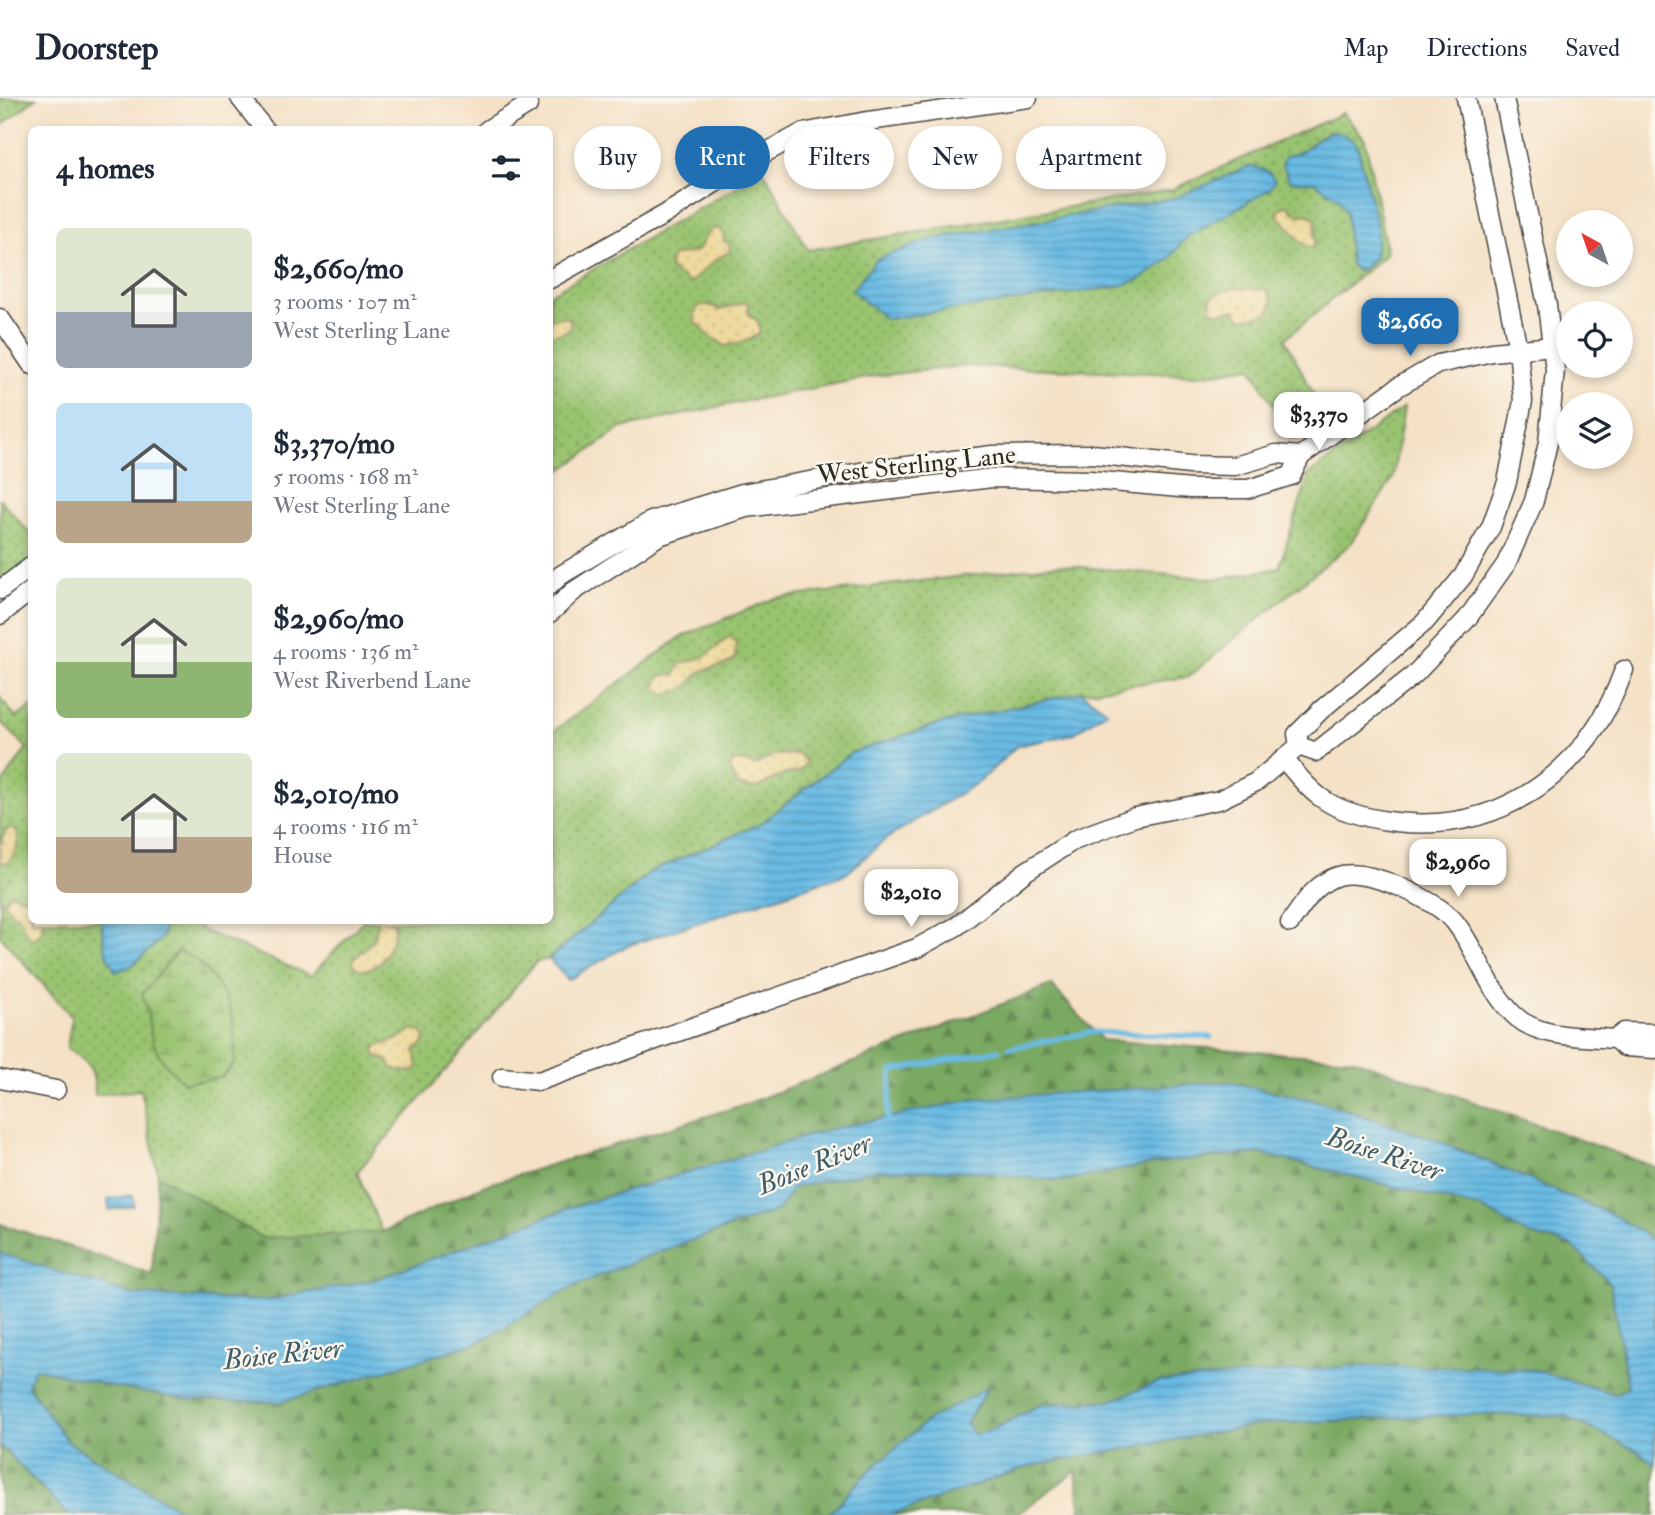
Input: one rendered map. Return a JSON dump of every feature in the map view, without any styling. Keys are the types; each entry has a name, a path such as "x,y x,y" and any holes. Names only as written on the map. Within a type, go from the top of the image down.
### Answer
{"street":[{"path":"240,98 262,126"},
{"path":"494,126 528,105 527,98"},
{"path":"553,277 802,133 1028,98"},
{"path":"1299,747 1297,734 1321,710 1425,622 1463,576 1491,527 1507,482 1522,401 1518,349 1466,98"},
{"path":"1299,747 1316,752 1414,675 1467,619 1506,564 1534,501 1548,443 1555,370 1547,305 1504,98"},
{"path":"0,318 28,359"},
{"name":"West Sterling Lane","path":"553,610 574,592 659,536 746,508 992,478 1090,480 1191,489 1248,489 1292,476 1301,456 1398,387 1438,364 1492,352 1552,346"},
{"name":"West Sterling Lane","path":"553,582 651,521 742,493 860,472 992,455 1093,454 1213,466 1235,466 1276,454 1301,456"},
{"path":"0,590 28,569"},
{"path":"0,615 28,593"},
{"path":"1284,759 1322,799 1362,816 1384,821 1429,823 1473,817 1515,801 1566,765 1595,731 1612,702 1624,670"},
{"path":"502,1077 539,1081 917,948 957,926 1025,872 1076,839 1135,817 1219,800 1255,782 1299,747"},
{"path":"1290,923 1316,888 1339,875 1373,878 1421,895 1453,919 1498,995 1515,1016 1533,1027 1555,1033 1615,1039 1624,1047 1655,1049"},
{"path":"1615,1039 1623,1032 1655,1034"},
{"path":"0,1079 56,1090"}],"green space":[{"path":"0,98 36,98 0,127"},
{"path":"1343,113 1365,139 1387,253 1285,339 1326,418 1293,439 1251,367 1201,375 962,366 876,376 622,428 553,476 553,292 733,189 770,189 770,182 808,250 1171,190"},
{"path":"1404,407 1393,478 1350,544 1188,677 1081,692 942,723 851,753 760,824 652,871 549,959 536,962 357,1172 382,1232 197,1293 158,1175 141,1090 95,1095 92,1072 81,1057 67,1048 72,1017 0,936 0,787 27,748 0,721 0,697 16,718 28,709 28,924 196,924 204,931 311,976 360,924 553,924 553,732 681,637 776,598 1059,565 1216,579 1279,568 1309,474"},
{"path":"0,499 28,531 28,561 0,584"},
{"path":"178,951 204,969 219,987 229,1008 234,1028 235,1062 222,1077 184,1083 156,1050 142,994"},
{"path":"1051,985 1102,1040 1354,1059 1655,1167 1655,1241 1617,1217 1434,1139 1322,1102 1228,1082 575,1206 374,1280 263,1301 132,1295 0,1254 0,1224 152,1274 158,1175 263,1238 382,1232 483,1186 749,1103"},
{"path":"1259,1153 1484,1209 1527,1234 1571,1245 1610,1283 1629,1387 1615,1394 1534,1370 1354,1366 1159,1382 1111,1401 1042,1404 975,1436 966,1424 987,1389 927,1421 867,1473 828,1515 188,1515 68,1442 27,1384 35,1367 115,1387 190,1400 281,1402 479,1342 572,1287 653,1254 778,1210 794,1187 877,1170 973,1171 1061,1181 1169,1161"},
{"path":"1480,1414 1565,1416 1640,1452 1655,1465 1655,1515 1081,1515 1076,1471 1016,1515 891,1515 1030,1466 1261,1424"},
{"path":"0,1445 68,1515 0,1515"}],"sand":[{"path":"1287,205 1299,216 1306,214 1316,218 1315,244 1311,247 1304,245 1278,216 1279,209"},
{"path":"718,228 723,233 724,242 729,243 730,251 714,261 690,283 670,269 673,256 697,251 707,234"},
{"path":"1237,288 1266,290 1272,301 1268,313 1240,318 1236,310 1219,312 1210,308 1211,298 1223,291"},
{"path":"748,303 749,315 759,326 760,332 751,339 726,346 695,323 696,311 701,306 721,310"},
{"path":"553,318 568,318 571,322 570,328 553,335"},
{"path":"730,636 736,642 735,659 731,662 702,671 681,690 664,694 656,689 661,676 675,674 681,663 704,657"},
{"path":"799,754 806,761 803,768 781,775 759,787 737,785 730,769 733,762 756,765 773,755"},
{"path":"11,828 17,832 16,849 7,863 0,862 0,844 7,829"},
{"path":"8,895 28,899 28,924 43,924 41,934 33,939 30,936 20,919 5,905"},
{"path":"378,924 394,924 389,948 378,963 363,970 355,967 353,960 373,941"},
{"path":"413,1029 420,1031 426,1038 415,1050 418,1067 411,1072 393,1069 387,1060 376,1056 376,1047 400,1038"}],"water":[{"path":"1330,132 1342,133 1357,144 1378,230 1375,256 1368,265 1357,271 1350,264 1346,211 1338,198 1314,182 1290,181 1282,164 1286,156 1301,151"},
{"path":"1250,166 1268,171 1275,180 1270,189 1186,238 1168,260 1139,280 1116,287 886,319 852,290 877,259 932,239 1175,198"},
{"path":"1081,692 1107,711 1073,734 1017,746 980,781 886,839 846,874 627,946 568,980 549,959 652,871 760,824 851,753 942,723"},
{"path":"101,924 164,926 162,938 133,965 116,972 106,953"},
{"name":"Boise River","path":"1228,1082 1322,1102 1434,1139 1617,1217 1655,1241 1655,1465 1640,1452 1565,1416 1480,1414 1261,1424 1030,1466 891,1515 828,1515 867,1473 927,1421 988,1387 966,1424 975,1435 1042,1404 1111,1401 1158,1382 1354,1366 1534,1370 1615,1394 1628,1387 1610,1283 1571,1245 1527,1234 1484,1209 1259,1153 1169,1161 1060,1181 973,1171 877,1170 794,1187 778,1210 653,1254 572,1287 479,1342 281,1402 190,1400 115,1387 35,1368 27,1385 68,1442 188,1515 68,1515 0,1445 0,1253 132,1295 263,1301 374,1280 575,1206 831,1129 976,1099"},
{"path":"133,1195 134,1206 109,1210 108,1199"}],"waterway":[{"path":"1009,1048 1092,1032 1211,1037"},
{"path":"887,1123 892,1071 999,1050"}]}
